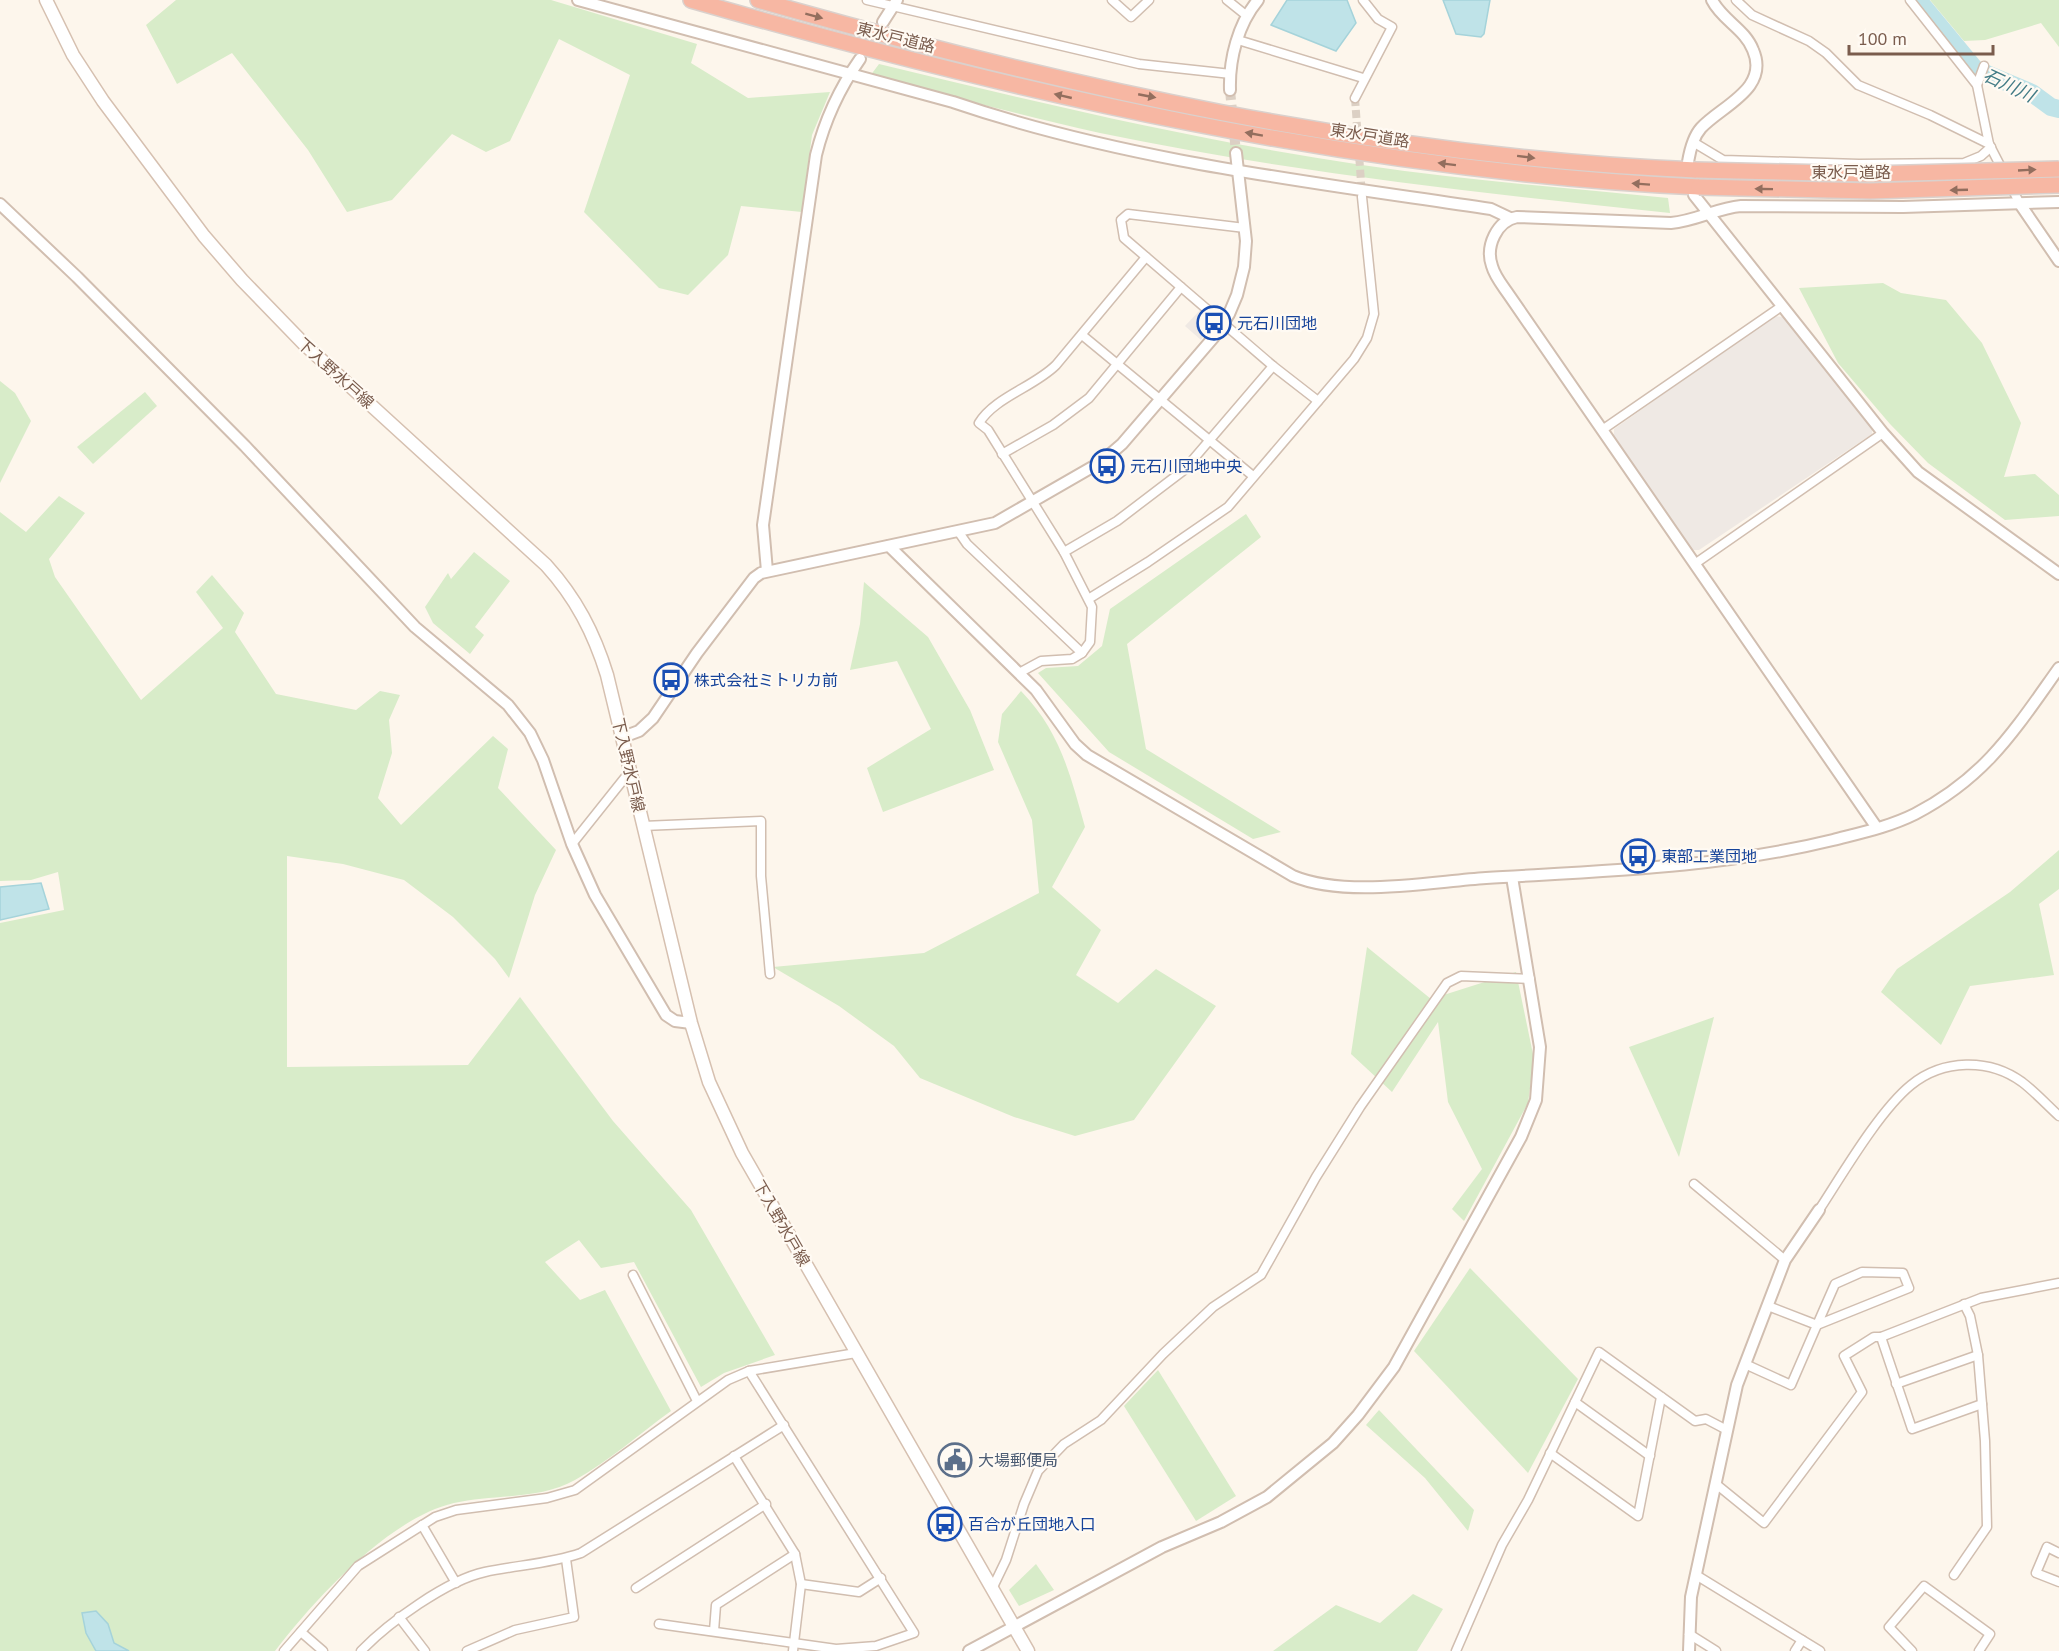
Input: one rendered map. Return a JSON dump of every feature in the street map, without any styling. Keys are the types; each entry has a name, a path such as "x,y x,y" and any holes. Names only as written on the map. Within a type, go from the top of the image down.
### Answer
{"highway":[{"name":"東水戸道路","path":"691,0 980,77 1221,128 1433,163 1696,191 1881,191 2059,185"},
{"name":"東水戸道路","path":"758,0 985,61 1220,111 1435,146 1549,160 1871,174 2059,169"}],"main road":[{"name":"下入野水戸線","path":"46,0 73,55 103,101 204,236 242,280 304,344 546,565 564,585 595,639 623,737 691,1023 710,1082 742,1153 1028,1651"}],"street":[{"path":"578,0 1098,142 1239,171 1491,209 1510,218 1671,223 1708,214 1725,207 1741,206 2059,202"},
{"path":"867,0 895,4 1139,64 1231,74"},
{"path":"1112,0 1131,17 1149,0"},
{"path":"1227,0 1247,16"},
{"path":"1230,90 1238,40 1247,16 1258,0"},
{"path":"1355,98 1392,27 1378,19 1363,0"},
{"path":"1692,166 1693,142 1700,129 1743,95 1754,74 1754,51 1712,0"},
{"path":"1736,0 1752,15 1809,41 1826,53 1858,85 1930,114 1990,146"},
{"path":"1910,0 1977,85 1990,146 2020,204 2059,261"},
{"path":"883,22 895,4"},
{"path":"1238,40 1364,78"},
{"path":"767,571 763,525 816,155 827,117 860,59"},
{"path":"1977,85 1984,66"},
{"path":"1693,142 1723,160 1859,164 1964,163 1981,156 1990,146"},
{"path":"623,737 646,726 754,578 767,571 995,523 1032,504 1101,462 1135,431 1224,323 1242,280 1246,254 1245,228 1236,153"},
{"path":"1696,191 1708,214 1883,433 1932,483 2059,574"},
{"path":"1090,598 1148,562 1228,507 1354,359 1373,325 1374,292 1362,197"},
{"path":"0,204 84,284 245,446 415,627 508,705 530,733 543,760 572,844 596,896 666,1015 675,1021 691,1023"},
{"path":"1245,228 1128,214 1121,220 1124,238 1273,366 1318,401"},
{"path":"1510,218 1493,237 1490,252 1492,266 1509,295 1877,828"},
{"path":"1019,673 1041,661 1072,658 1082,653 1090,642 1092,633 1090,598 988,430 979,423 985,413 1044,376 1082,335 1146,257"},
{"path":"1002,453 1071,414 1118,364 1181,287"},
{"path":"1602,430 1782,306"},
{"path":"1082,335 1253,476"},
{"path":"1064,552 1117,521 1184,470 1273,366"},
{"path":"1696,563 1883,433"},
{"path":"958,531 967,544 1082,653"},
{"path":"889,546 1036,690 1075,744 1087,755 1293,876 1308,882 1347,887 1603,872 1748,857 1798,848 1877,828 1920,811 1953,792 1975,775 2010,738 2059,668"},
{"path":"572,844 631,770"},
{"path":"643,826 761,821 761,876 770,974"},
{"path":"969,1651 1013,1625 1162,1547 1221,1522 1267,1497 1333,1443 1358,1415 1394,1367 1533,1111 1540,1064 1530,979 1512,877"},
{"path":"992,1589 1006,1560 1024,1504 1038,1471 1064,1444 1101,1420 1163,1354 1213,1307 1261,1275 1316,1177 1360,1107 1447,983 1461,976 1530,979"},
{"path":"1689,1651 1689,1617 1696,1575 1725,1430 1745,1364 1785,1260 1887,1111 1911,1085 1938,1070 1965,1063 1991,1067 2021,1081 2059,1116"},
{"path":"1694,1184 1785,1260"},
{"path":"1745,1364 1791,1385 1817,1325 1835,1284 1862,1272 1903,1273 1909,1288 1817,1325 1768,1306"},
{"path":"633,1275 697,1401"},
{"path":"1716,1484 1764,1523 1862,1392 1844,1356 1874,1336 1881,1337 1964,1304 2059,1283"},
{"path":"1954,1575 1987,1527 1978,1355 1970,1316 1964,1304"},
{"path":"1881,1337 1912,1429 1982,1404"},
{"path":"1456,1651 1502,1545 1528,1500 1599,1352 1695,1421 1706,1419 1725,1430"},
{"path":"284,1651 358,1566 422,1525 456,1510 547,1498 575,1490 728,1380 749,1371 856,1353"},
{"path":"1896,1384 1978,1355"},
{"path":"659,1624 714,1631 794,1647 855,1648 897,1640 914,1633 749,1371"},
{"path":"1550,1453 1638,1516 1661,1397"},
{"path":"1575,1402 1650,1456"},
{"path":"361,1651 399,1617 456,1583 483,1572 566,1559 605,1539 784,1425"},
{"path":"734,1456 766,1504 795,1554 801,1584 794,1647"},
{"path":"636,1588 766,1504"},
{"path":"422,1525 456,1583"},
{"path":"2059,1553 2047,1547 2036,1573 2059,1582"},
{"path":"714,1631 716,1605 795,1554"},
{"path":"467,1651 515,1630 574,1617 566,1559"},
{"path":"1696,1575 1820,1651"},
{"path":"801,1584 859,1592 881,1578"},
{"path":"1912,1651 1889,1627 1924,1586 1990,1634 1979,1651"},
{"path":"399,1617 425,1651"},
{"path":"301,1632 323,1651"},
{"path":"1689,1634 1716,1651"},
{"path":"1795,1651 1802,1640"}],"shaded area":[{"path":"1201,309 1214,320 1201,340 1185,326"},
{"path":"1774,316 1783,317 1872,425 1872,434 1699,550 1692,550 1614,436 1614,429"}],"green space":[{"path":"176,0 551,0 697,44 691,63 748,98 830,92 812,135 802,212 741,206 728,255 688,295 659,288 584,212 630,75 559,39 510,141 486,152 452,134 392,200 347,212 308,150 232,53 177,84 146,25"},
{"path":"1930,0 2059,0 2059,47 2041,23 1985,40 1964,41"},
{"path":"879,64 1119,120 1240,145 1438,175 1668,198 1670,213 1384,180 1171,147 1014,113 870,76"},
{"path":"1883,283 1901,293 1946,300 1982,343 2021,423 2004,477 2035,474 2059,495 2059,516 2005,520 1928,463 1890,424 1838,363 1799,288"},
{"path":"0,381 15,393 31,421 0,483"},
{"path":"145,392 157,406 93,464 77,447"},
{"path":"59,496 85,513 49,559 55,577 141,700 223,628 196,592 212,575 244,613 235,632 276,694 356,710 380,691 400,695 389,720 392,753 378,798 401,825 493,736 508,749 498,788 556,850 535,895 509,978 495,959 453,917 404,880 343,864 287,856 287,1067 468,1065 520,997 613,1121 691,1210 775,1355 724,1373 701,1387 634,1262 601,1268 579,1240 545,1262 580,1300 605,1290 671,1411 599,1465 561,1486 532,1494 454,1503 429,1512 404,1525 355,1563 332,1585 275,1651 0,1651 0,923 64,910 58,872 31,880 0,881 0,512 26,532"},
{"path":"1246,514 1261,537 1127,644 1146,749 1281,832 1253,839 1109,752 1038,673 1046,668 1078,666 1102,646 1110,609"},
{"path":"474,552 510,581 475,627 484,635 470,654 433,623 425,607 448,573 451,579"},
{"path":"864,582 928,637 970,710 994,770 883,812 867,768 931,729 897,661 850,670 860,624"},
{"path":"1021,691 1045,722 1062,754 1085,827 1052,887 1101,930 1076,975 1118,1003 1156,969 1216,1006 1134,1120 1075,1136 1014,1117 920,1078 894,1046 839,1006 773,967 924,953 1039,893 1032,820 998,742 1002,714"},
{"path":"2059,850 2059,889 2039,904 2054,975 1970,986 1941,1045 1881,992 1897,969 2010,892"},
{"path":"1367,947 1431,999 1516,972 1534,1059 1528,1103 1464,1221 1452,1209 1482,1169 1448,1102 1438,1022 1392,1092 1351,1054"},
{"path":"1714,1017 1679,1157 1629,1047"},
{"path":"1470,1268 1578,1379 1528,1473 1414,1351"},
{"path":"1158,1370 1236,1496 1196,1521 1124,1406"},
{"path":"1379,1410 1474,1510 1468,1531 1425,1478 1366,1425"},
{"path":"1036,1564 1054,1590 1019,1606 1009,1590"},
{"path":"1413,1594 1443,1609 1417,1651 1273,1651 1336,1605 1380,1623"}],"water":[{"path":"1287,0 1347,0 1356,23 1336,51 1271,25"},
{"path":"1443,0 1490,0 1484,34 1481,37 1456,34"},
{"path":"41,883 49,909 0,920 0,887"},
{"path":"96,1611 108,1624 114,1643 129,1651 96,1651 86,1633 82,1613"}],"waterway":[{"name":"石川川","path":"1918,0 1975,69 2032,93 2051,107 2059,109"}],"tunnel":[{"path":"1230,90 1236,153"},
{"path":"1355,98 1362,196"}],"place":[{"name":"元石川団地","path":"1214,323"},
{"name":"元石川団地中央","path":"1107,466"},
{"name":"株式会社ミトリカ前","path":"671,680"},
{"name":"東部工業団地","path":"1638,856"},
{"name":"大場郵便局","path":"955,1460"},
{"name":"百合が丘団地入口","path":"945,1524"}]}
